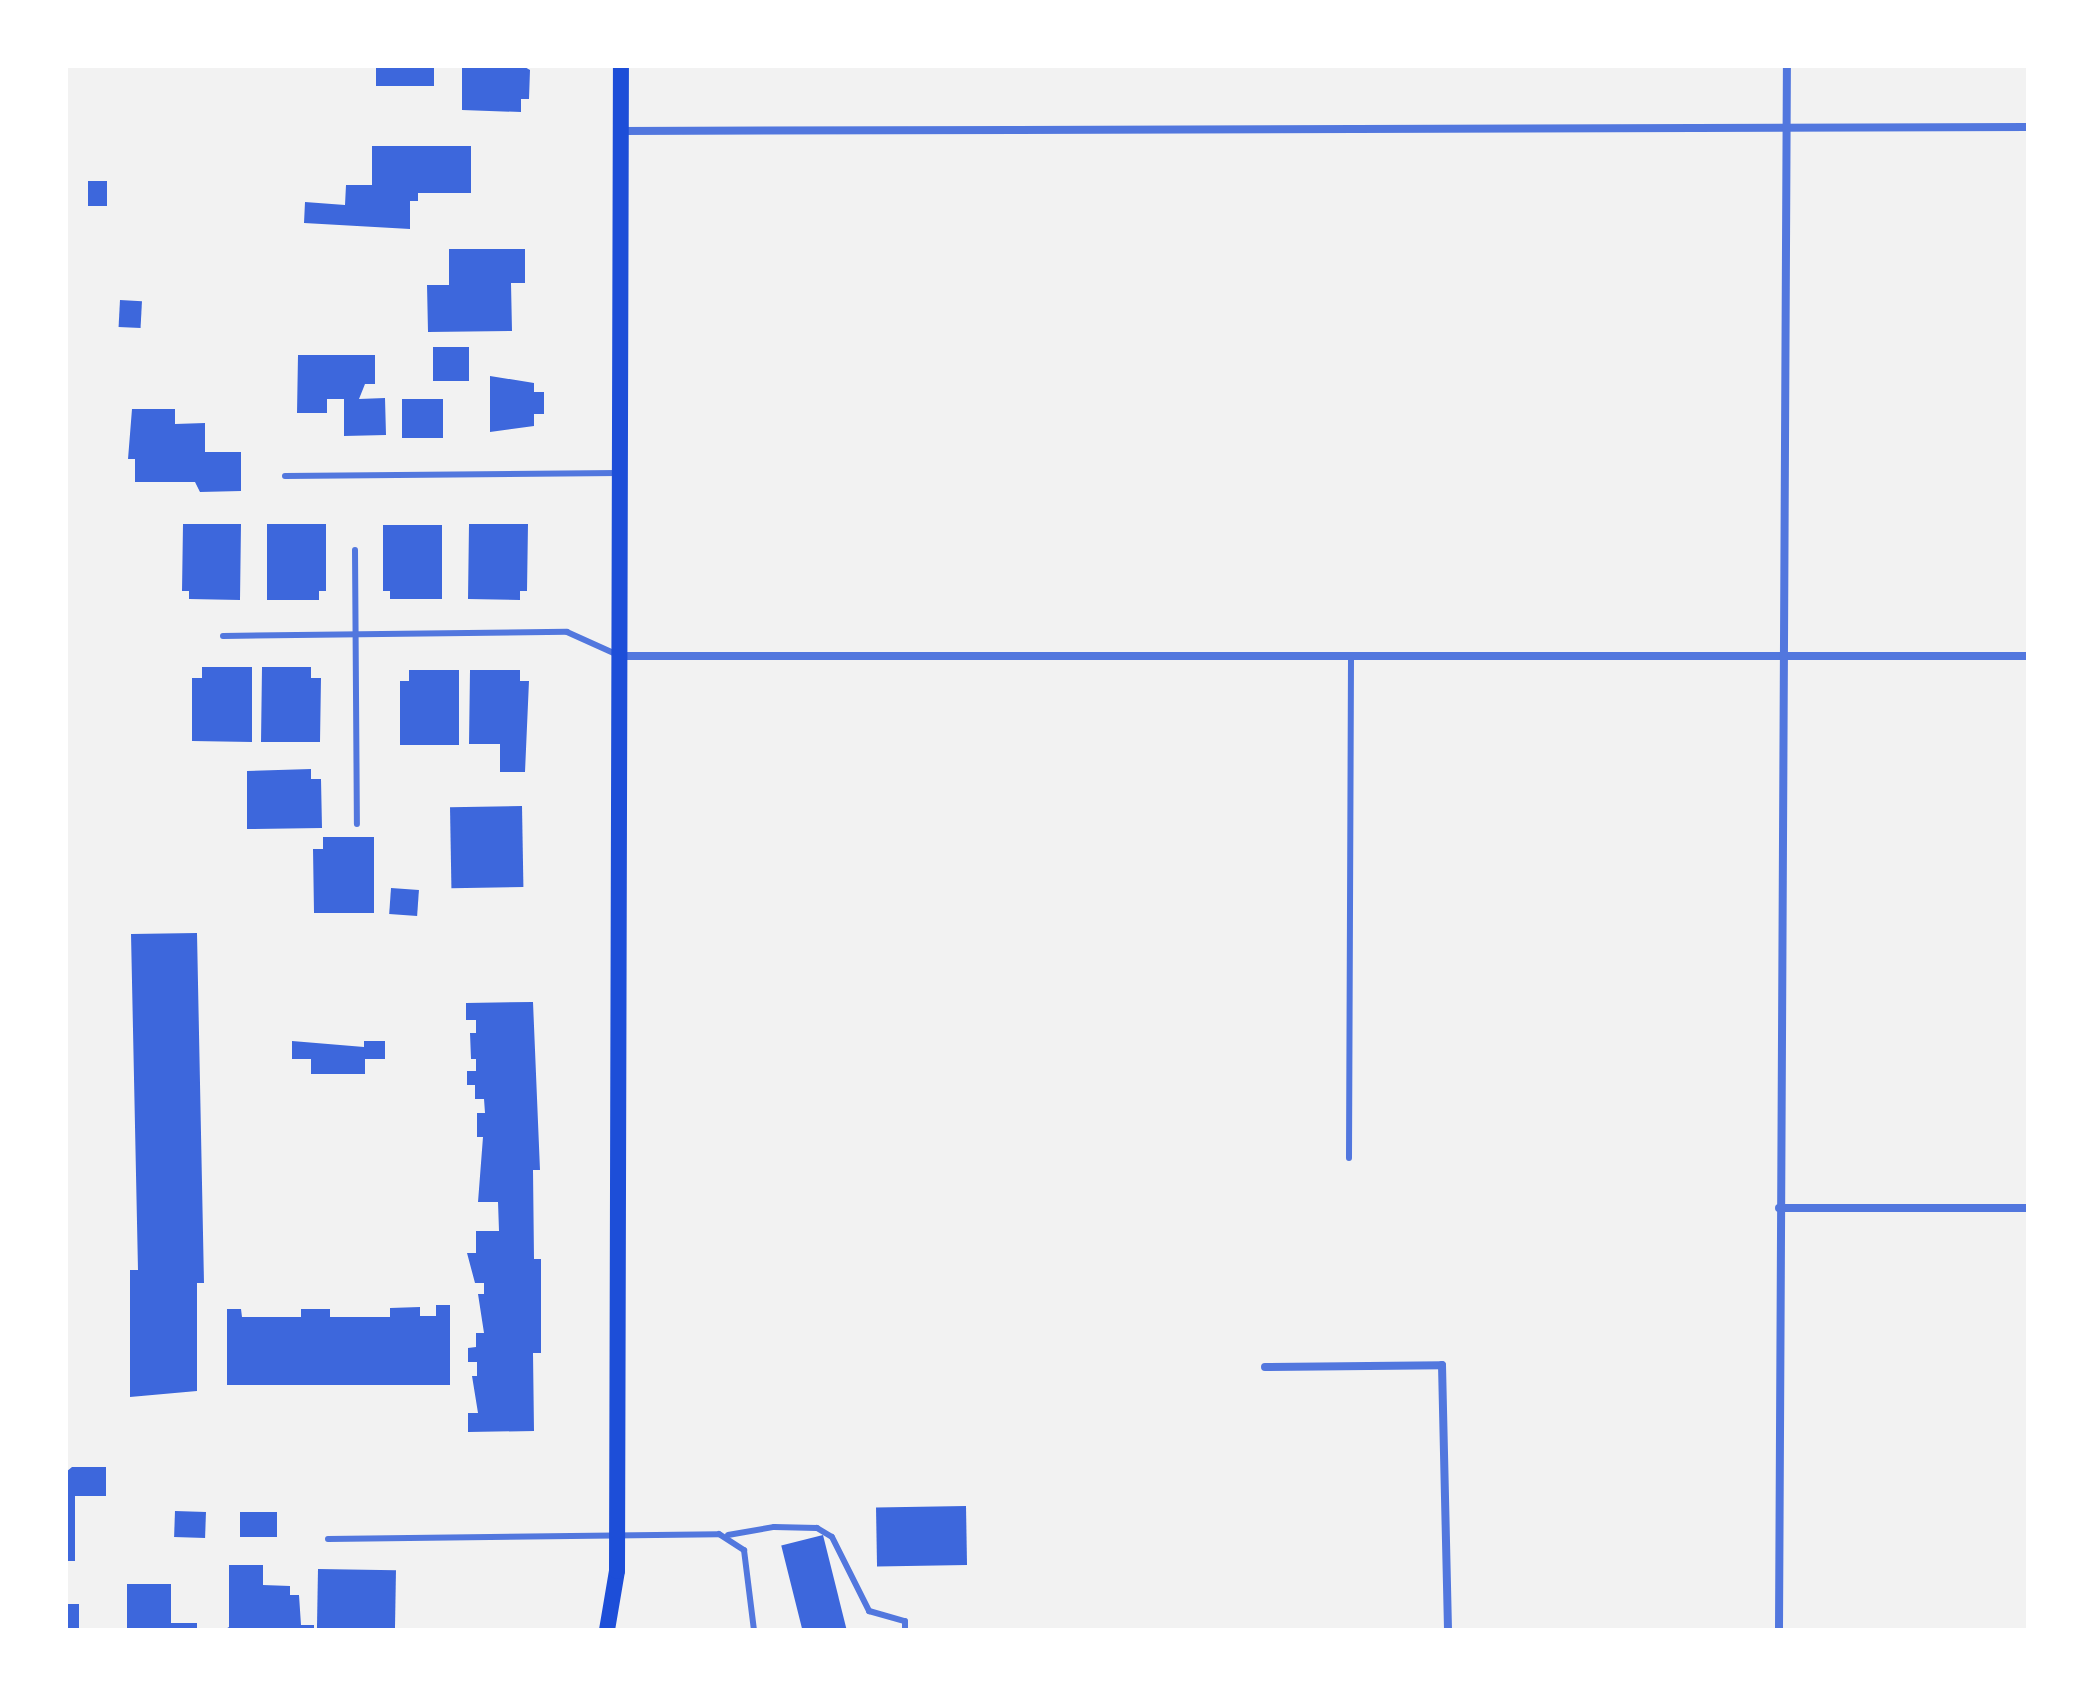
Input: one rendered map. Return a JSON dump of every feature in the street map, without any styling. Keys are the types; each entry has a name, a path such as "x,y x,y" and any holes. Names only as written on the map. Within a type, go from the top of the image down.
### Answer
{"main road":[{"path":"607,1630 617,1538 621,66"}],"street":[{"path":"1779,1630 1787,66"},
{"path":"621,131 2028,127"},
{"path":"621,656 2028,656"},
{"path":"1779,1208 2028,1208"},
{"path":"1265,1367 1442,1365 1448,1630"}],"lane":[{"path":"285,476 621,473"},
{"path":"355,550 357,824"},
{"path":"223,636 567,632 621,656"},
{"path":"1349,1158 1351,656"},
{"path":"328,1539 617,1538 727,1535 774,1527 817,1528 832,1537 869,1611 905,1621 905,1630"},
{"path":"727,1535 744,1550 754,1630"}],"building":[{"path":"376,66 434,66 434,86 376,86"},
{"path":"462,66 523,66 530,70 529,99 521,99 521,112 462,110"},
{"path":"372,146 471,146 471,193 418,193 418,201 410,201 410,229 304,223 305,202 345,205 346,185 372,185"},
{"path":"88,181 107,181 107,206 88,206"},
{"path":"449,249 525,249 525,283 511,283 512,331 428,332 427,285 449,285"},
{"path":"120,300 142,301 141,328 119,327"},
{"path":"433,347 469,347 469,381 433,381"},
{"path":"298,355 375,355 375,384 365,384 359,399 385,398 386,435 344,436 344,399 327,399 327,413 297,413"},
{"path":"490,376 534,383 534,392 544,392 544,414 534,414 534,426 490,432"},
{"path":"402,399 443,399 443,438 402,438"},
{"path":"132,409 175,409 175,424 205,423 205,452 241,452 241,491 200,492 195,482 135,482 135,459 128,459"},
{"path":"183,524 241,524 240,600 189,599 189,591 182,591"},
{"path":"267,524 326,524 326,591 319,591 319,600 267,600"},
{"path":"469,524 528,524 527,591 520,591 520,600 468,599"},
{"path":"383,525 442,525 442,599 390,599 390,591 383,591"},
{"path":"202,667 252,667 252,742 192,741 192,678 202,678"},
{"path":"262,667 311,667 311,678 321,678 320,742 261,742"},
{"path":"409,670 459,670 459,745 400,745 400,681 409,681"},
{"path":"470,670 520,670 520,681 529,681 525,772 500,772 500,744 469,744"},
{"path":"311,769 311,779 321,779 322,828 247,829 247,771"},
{"path":"522,806 523,887 451,888 450,807"},
{"path":"323,837 374,837 374,913 314,913 313,849 323,849"},
{"path":"391,888 419,890 417,916 389,914"},
{"path":"197,933 204,1283 197,1283 197,1391 130,1397 130,1270 138,1270 131,934"},
{"path":"533,1002 540,1170 533,1170 534,1259 541,1259 541,1353 533,1353 534,1431 468,1432 468,1413 478,1413 472,1376 477,1376 477,1362 468,1362 468,1348 476,1347 476,1333 484,1333 478,1294 484,1294 484,1283 475,1283 467,1253 476,1253 476,1231 499,1231 498,1202 478,1202 483,1137 477,1137 477,1113 485,1113 484,1099 475,1099 475,1085 467,1085 467,1071 476,1071 476,1059 471,1059 470,1033 476,1033 476,1020 466,1020 466,1003"},
{"path":"292,1041 364,1047 364,1041 385,1041 385,1059 365,1059 365,1074 311,1074 311,1059 292,1059"},
{"path":"436,1305 450,1305 450,1385 227,1385 227,1309 241,1309 242,1317 301,1317 301,1309 330,1309 330,1317 390,1317 390,1308 420,1307 420,1316 436,1316"},
{"path":"72,1467 106,1467 106,1496 75,1496 75,1561 66,1561 66,1472"},
{"path":"966,1506 967,1565 877,1567 876,1508"},
{"path":"175,1511 206,1512 205,1538 174,1537"},
{"path":"240,1512 277,1512 277,1537 240,1537"},
{"path":"823,1535 847,1630 802,1630 781,1545"},
{"path":"229,1565 263,1565 263,1585 290,1586 290,1595 299,1595 301,1625 314,1625 314,1630 224,1630 229,1627"},
{"path":"318,1569 396,1570 395,1630 317,1630"},
{"path":"127,1584 171,1584 171,1623 197,1623 197,1630 127,1630"},
{"path":"66,1604 79,1604 79,1630 66,1630"}]}
